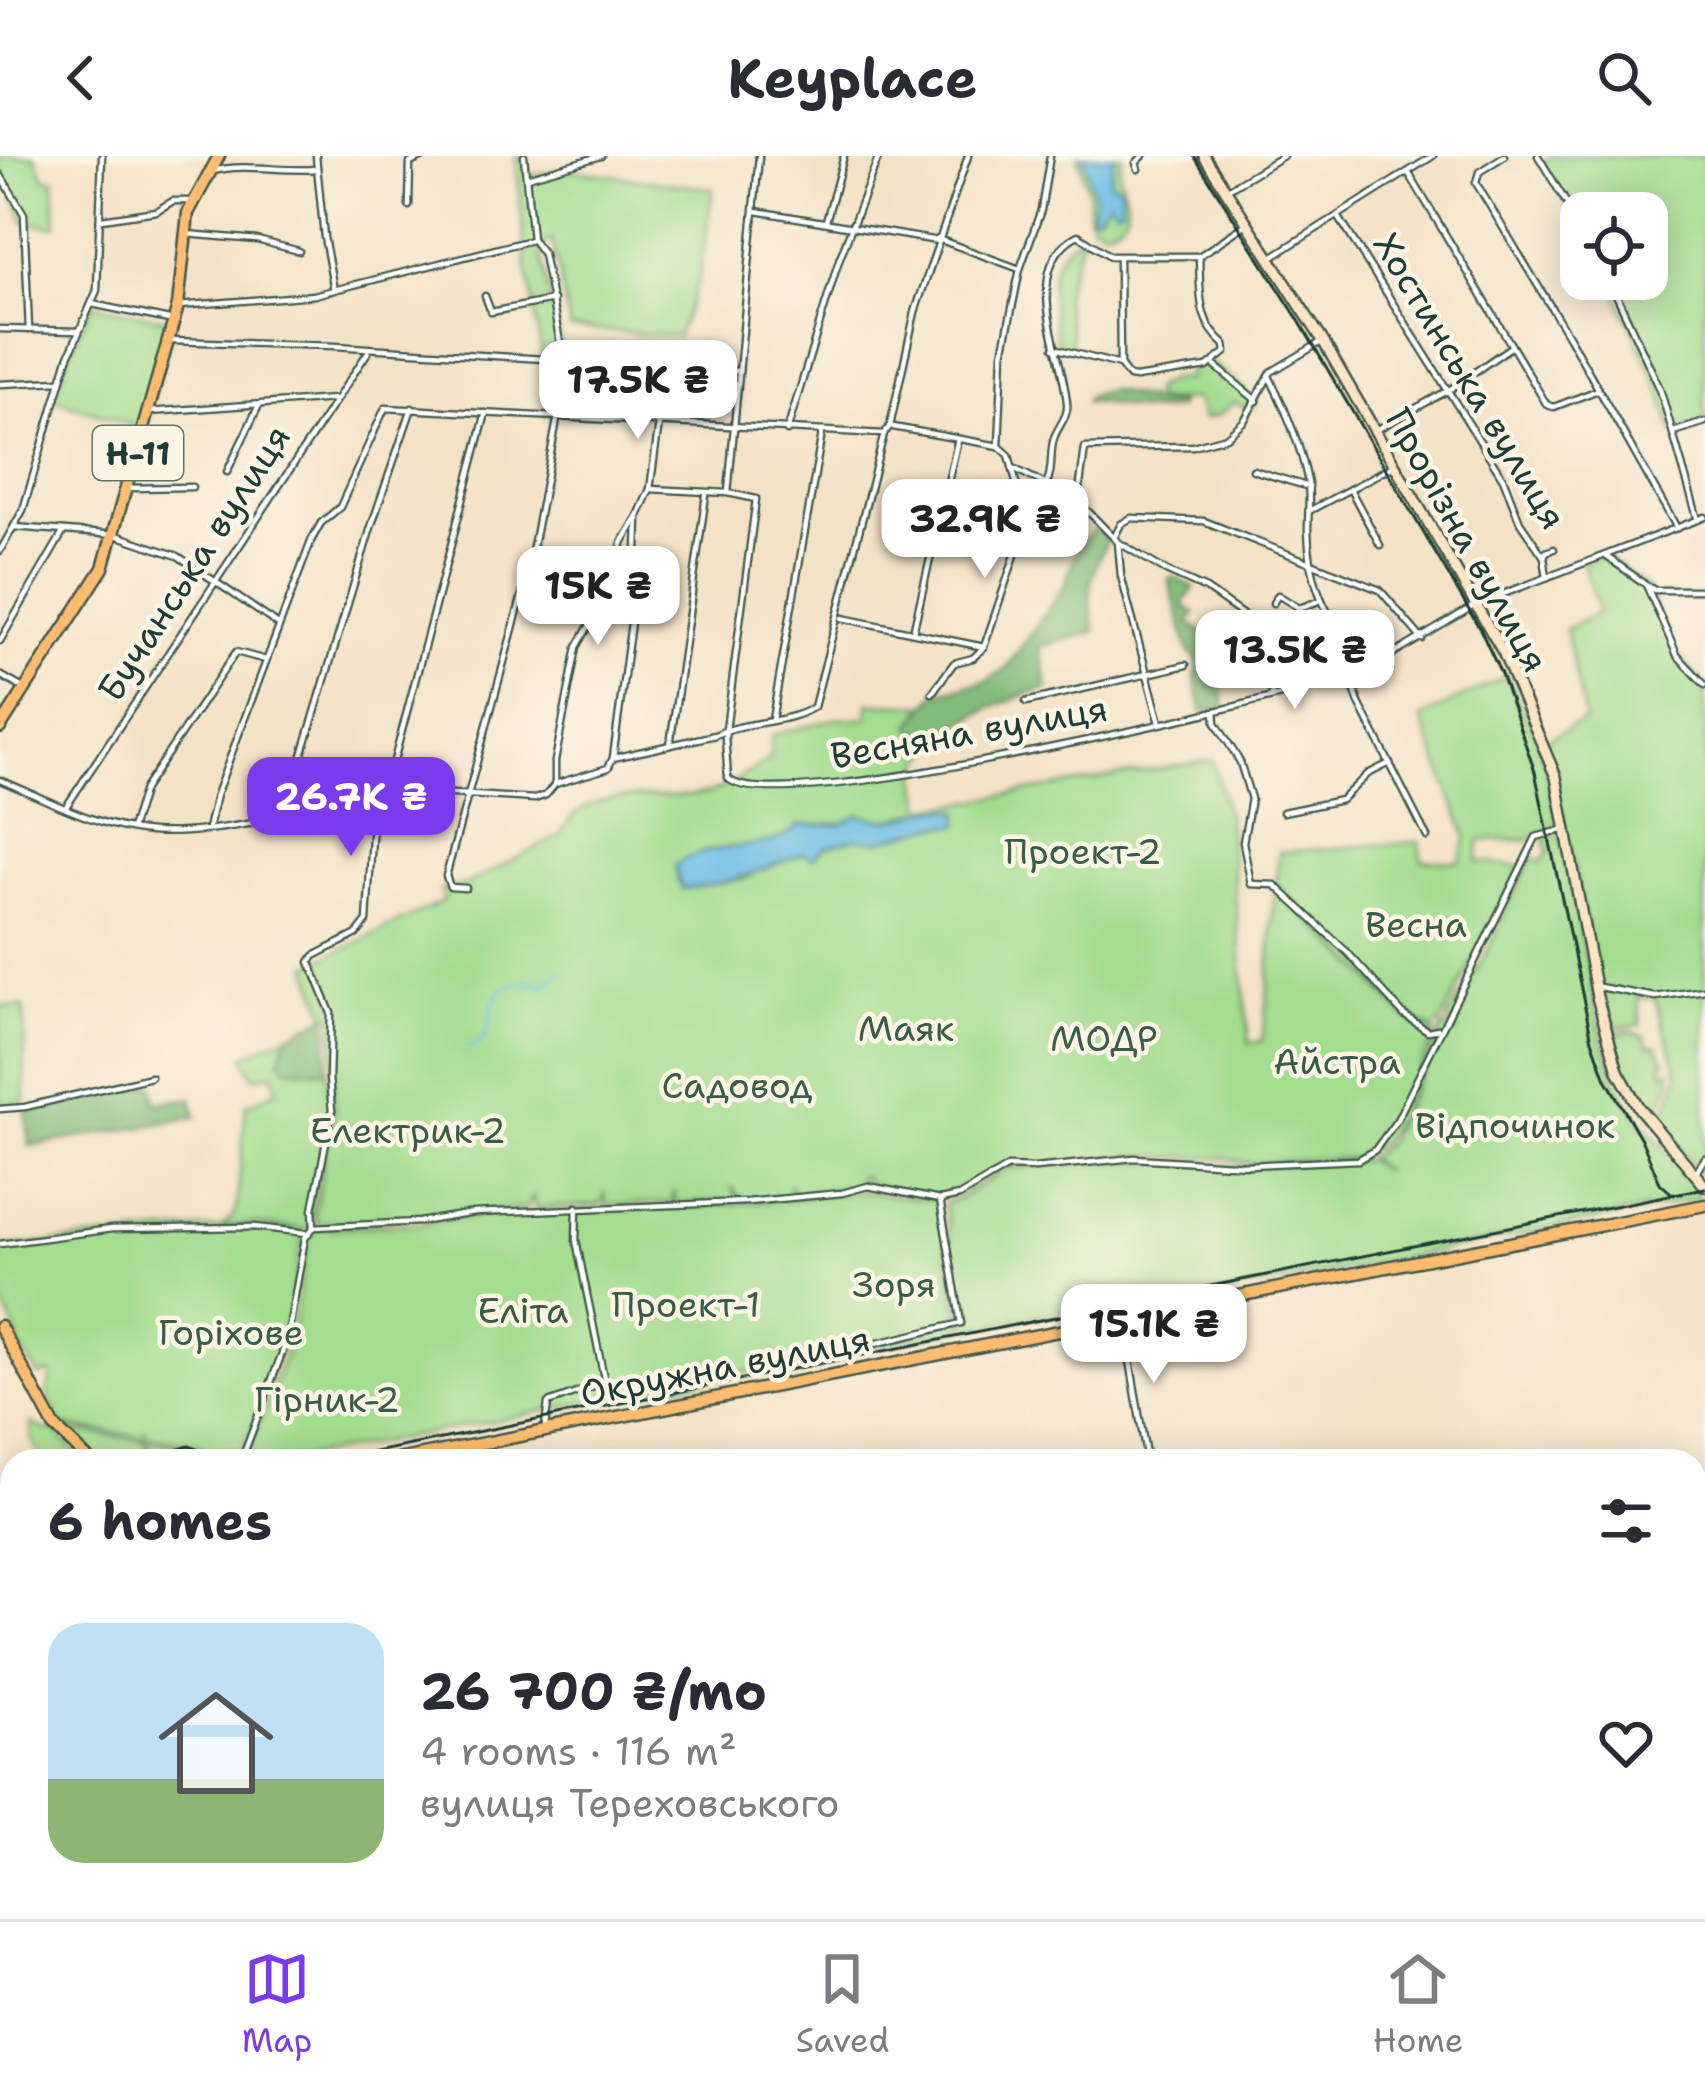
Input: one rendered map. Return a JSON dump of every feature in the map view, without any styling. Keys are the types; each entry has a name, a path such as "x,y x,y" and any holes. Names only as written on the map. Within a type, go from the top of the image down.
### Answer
{"main road":[{"name":"Н-11","path":"0,728 93,587 116,535 178,306 184,234 193,201 219,156"},
{"name":"Прорізна вулиця","path":"1204,156 1396,464 1477,604 1544,741 1607,1039 1639,1108 1705,1186"},
{"name":"Окружна вулиця","path":"455,1449 1705,1204"},
{"path":"0,1326 54,1426 78,1449"}],"street":[{"path":"0,551 24,506 60,381 99,282 102,156"},
{"path":"316,156 334,290"},
{"path":"409,206 410,165 426,156"},
{"path":"466,888 450,886 446,876 527,573 558,415 563,358 543,254 532,239 524,156"},
{"path":"527,177 601,156"},
{"path":"728,493 760,156"},
{"path":"826,221 844,156"},
{"path":"787,431 839,260 878,156"},
{"path":"613,758 814,707 884,434 890,426 915,312 968,156"},
{"path":"999,446 1003,353 1020,269 1041,210 1050,156"},
{"path":"1138,169 1136,163 1143,156"},
{"path":"1226,190 1283,156"},
{"path":"1270,258 1433,156"},
{"path":"1504,156 1479,172 1476,183 1677,528"},
{"path":"1538,156 1560,192"},
{"path":"207,173 232,167 316,170"},
{"path":"1408,172 1550,407 1598,390"},
{"path":"0,174 20,203 26,223 29,330"},
{"path":"102,219 156,211 178,200 193,201"},
{"path":"756,211 938,240 1020,269"},
{"name":"Хостинська вулиця","path":"1338,216 1503,478 1524,531 1544,557 1547,577"},
{"path":"1046,484 1052,473 1053,442 1067,406 1046,281 1062,249 1074,236 1082,235 1105,254 1199,256 1247,223"},
{"path":"184,234 257,240 299,251"},
{"path":"178,306 334,290 532,239"},
{"path":"1119,256 1120,364"},
{"path":"1054,348 1120,364 1132,378 1214,364 1226,348 1205,322 1199,256"},
{"path":"485,296 490,312 553,299"},
{"path":"1619,300 1654,375 1701,518"},
{"path":"92,304 174,320"},
{"path":"0,329 78,331"},
{"path":"169,340 739,371"},
{"path":"1077,500 1082,494 1085,448 1183,447 1226,437 1240,427 1271,372 1323,341"},
{"path":"1376,430 1449,390 1512,346"},
{"name":"Бучанська вулиця","path":"66,807 369,350"},
{"path":"1214,364 1257,400"},
{"path":"1269,378 1289,420 1309,488 1311,566 1319,601 1374,668"},
{"path":"0,384 60,381"},
{"path":"149,412 335,399"},
{"path":"227,472 259,405"},
{"path":"283,818 412,408"},
{"path":"208,830 212,806 315,531 340,507 383,410 884,434"},
{"path":"383,802 486,412"},
{"path":"1673,432 1705,422"},
{"path":"555,784 555,761 579,640 604,600 623,541 650,489 659,423"},
{"path":"890,426 999,446 1007,451 1030,512 984,647 973,658 954,663 932,694"},
{"path":"772,720 822,433"},
{"path":"913,632 958,439"},
{"path":"1309,512 1396,464"},
{"path":"1013,468 1077,500 1116,540 1206,589 1302,654 1364,672"},
{"path":"1253,470 1309,488"},
{"path":"128,488 192,487"},
{"path":"650,489 753,497 757,510 726,730"},
{"path":"1350,489 1380,545"},
{"path":"670,745 706,493"},
{"path":"0,780 131,829 156,832 208,830 418,794 535,799 546,795 555,784 608,768 613,758 636,585 638,515"},
{"path":"1160,723 1121,576 1116,540 1121,524 1131,518 1190,518 1380,590 1423,640"},
{"name":"Весняна вулиця","path":"726,730 732,784 758,790 809,789 1030,752 1350,677 1423,640 1477,604 1701,518"},
{"path":"14,527 116,535 178,556 278,625"},
{"path":"0,641 64,531"},
{"path":"1544,557 1554,549"},
{"path":"1605,556 1647,587 1677,655 1705,685"},
{"path":"1647,587 1705,590"},
{"path":"1273,603 1278,595 1299,608 1319,601"},
{"path":"840,617 984,647"},
{"path":"1272,697 1269,648 1276,638"},
{"path":"131,829 144,789 236,652 266,660"},
{"path":"1026,702 1186,665"},
{"path":"0,674 26,690"},
{"path":"1350,677 1427,837"},
{"path":"1215,710 1216,723 1237,756 1251,799 1244,842 1251,884 1275,885 1348,953 1404,1015 1430,1032 1442,1026"},
{"path":"1283,812 1340,800 1372,771 1390,763"},
{"path":"314,1227 313,1209 332,1111 332,1013 310,962 358,934 369,915 374,804"},
{"path":"246,1449 287,1340 307,1233 314,1227 577,1208 747,1202 868,1186 940,1199 959,1196 1008,1167 1134,1158 1248,1165 1358,1160 1375,1150 1397,1120 1536,837 1566,829"},
{"path":"1596,987 1666,998 1705,990"},
{"path":"0,1109 151,1077"},
{"path":"1695,1174 1705,1157"},
{"path":"850,1372 847,1355 853,1349 961,1323 940,1199"},
{"path":"545,1432 548,1403 605,1383 576,1240 577,1208"},
{"path":"0,1244 112,1229 254,1227 307,1233"},
{"path":"1123,1319 1146,1449"}],"green space":[{"path":"0,156 35,156 44,178 54,179 56,226 25,223 10,186 0,188"},
{"path":"516,156 524,156 528,176 564,169 713,189 699,280 677,336 570,328 552,240 539,245 563,358 542,357 526,262"},
{"path":"1078,156 1086,158 1095,197 1091,214 1109,200 1116,209 1122,206 1110,183 1114,156 1123,156 1120,177 1125,214 1104,229 1092,223 1088,214 1089,195"},
{"path":"1551,156 1705,156 1705,422 1673,432 1660,389 1619,300 1668,300 1668,192 1560,192 1543,164"},
{"path":"1077,237 1082,238 1064,297 1070,348 1056,339 1051,283 1057,258"},
{"path":"92,304 174,321 144,429 54,399"},
{"path":"1213,364 1257,401 1250,410 1235,402 1219,415 1203,419 1196,399 1155,401 1153,389 1169,380 1188,379 1187,370"},
{"path":"1109,390 1163,403 1179,402 1178,407 1143,410 1085,402 1088,396"},
{"path":"1095,527 1108,540 1091,584 1095,632 1040,647 1048,688 987,709 934,744 910,726 936,693 986,681 1005,670 1064,586 1078,549"},
{"path":"1605,556 1647,587 1677,655 1705,685 1705,1177 1661,1128 1679,1075 1655,998 1638,997 1641,1025 1607,1028 1544,741 1585,720 1565,629 1599,612 1583,564"},
{"path":"1174,577 1194,587 1183,605 1195,613 1189,623 1211,640 1225,708 1203,713 1196,656 1189,653 1169,580"},
{"name":"Весна","path":"1508,675 1541,750 1559,824 1525,840 1480,840 1478,862 1521,867 1433,1030 1405,1012 1276,883 1279,852 1420,842 1422,860 1460,862 1467,837 1421,718"},
{"path":"869,703 925,705 917,720 921,735 934,744 917,772 924,809 1213,760 1228,818 1249,1043 1262,1041 1275,888 1403,1016 1435,1034 1397,1118 1380,1143 1358,1158 1249,1163 1134,1156 1035,1166 1007,1164 958,1194 938,1198 871,1185 862,1175 858,1179 864,1185 794,1196 789,1183 790,1197 742,1200 731,1186 738,1200 676,1203 674,1190 672,1202 606,1205 605,1194 600,1205 535,1208 533,1197 527,1208 316,1223 334,1111 333,1015 327,1016 308,966 444,901 441,890 465,885 560,836 571,818 587,807 606,800 712,792 769,760 772,735 835,719 867,719","holes":["927,809 957,810 949,826 878,841 855,838 823,848 813,858 805,852 763,867 748,878 699,887 678,883 675,867 699,853 768,843 798,826 892,819"]},
{"name":"Відпочинок","path":"1561,836 1602,1038 1619,1087 1645,1126 1696,1184 1698,1199 1151,1308 1145,1295 970,1329 965,1324 944,1203 961,1198 1007,1169 1134,1161 1248,1167 1366,1160 1384,1172 1368,1158 1386,1144 1444,1026 1459,1033 1447,1020 1486,953 1531,858 1540,862 1548,853 1544,837"},
{"path":"0,1006 24,1007 25,1102 0,1105"},
{"path":"327,1016 327,1071 287,1068 280,1060 288,1035"},
{"path":"1629,1031 1657,1045 1664,1072 1670,1070 1671,1081 1654,1119 1630,1083 1612,1034"},
{"path":"288,1035 280,1060 305,1070 327,1071 330,1110 311,1226 305,1230 251,1224 220,1228 237,1206 246,1105 277,1090 274,1074 253,1077 244,1056"},
{"path":"153,1084 157,1103 192,1098 196,1117 30,1146 26,1111"},
{"path":"861,1192 935,1200 962,1330 349,1449 250,1449 291,1339 309,1234 315,1229 421,1224 474,1216 742,1204"},
{"name":"Горіхове","path":"212,1228 292,1231 303,1236 285,1338 243,1449 205,1449 147,1437 145,1429 143,1437 60,1425 47,1392 52,1377 50,1373 39,1376 15,1339 19,1336 0,1299 0,1247"},
{"path":"31,1423 52,1429 73,1449 37,1449"},
{"path":"60,1429 143,1440 148,1449 82,1449"},
{"path":"146,1440 199,1449 151,1449"}],"water":[{"path":"1083,156 1114,156 1110,182 1120,185 1122,207 1116,209 1109,200 1091,217 1095,197"},
{"path":"948,808 960,812 960,825 933,826 878,841 855,838 823,848 813,858 804,853 714,884 682,889 675,866 704,852 775,840 798,825 838,825 859,815 887,820"}],"waterway":[{"path":"469,1047 486,1034 496,996 504,989 528,982 545,985 564,971"}],"tram line":[{"path":"1194,156 1298,319 1480,629 1535,772 1592,1040 1606,1079 1660,1183 1671,1193 1682,1194"},
{"path":"390,1449 1705,1188"},
{"path":"179,1449 196,1449"}],"park label":[{"name":"Проект-2","path":"1083,851"},
{"name":"Маяк","path":"906,1028"},
{"name":"МОДР","path":"1104,1038"},
{"name":"Айстра","path":"1337,1061"},
{"name":"Садовод","path":"737,1085"},
{"name":"Електрик-2","path":"408,1130"},
{"name":"Зоря","path":"894,1284"},
{"name":"Проект-1","path":"686,1304"},
{"name":"Еліта","path":"523,1310"},
{"name":"Гірник-2","path":"327,1399"}]}
